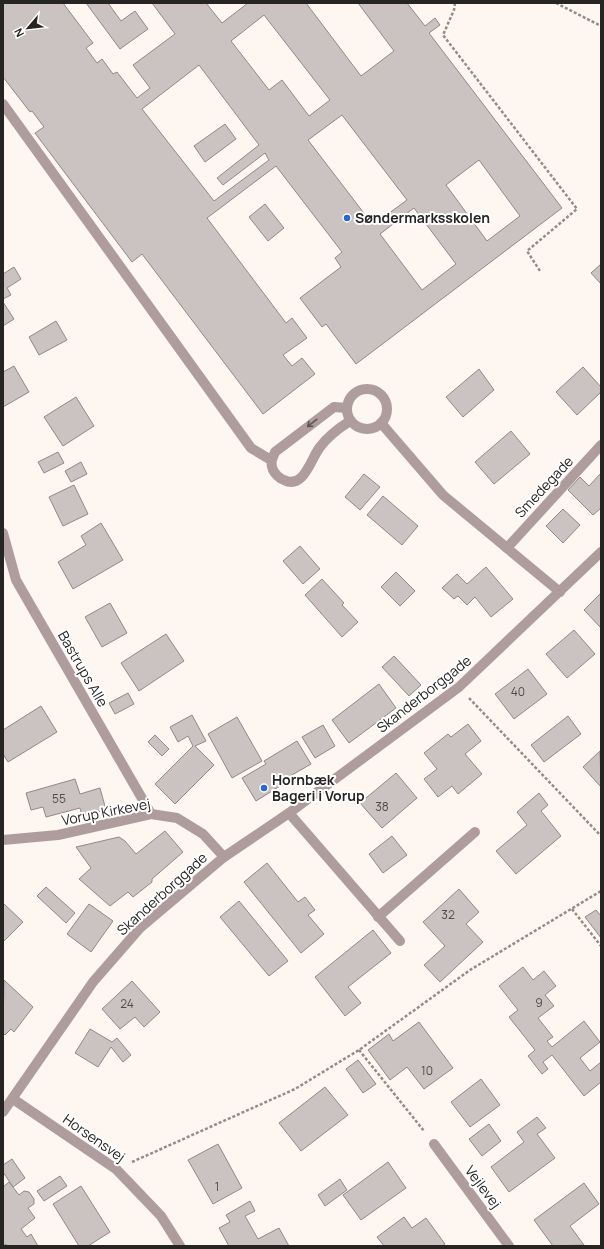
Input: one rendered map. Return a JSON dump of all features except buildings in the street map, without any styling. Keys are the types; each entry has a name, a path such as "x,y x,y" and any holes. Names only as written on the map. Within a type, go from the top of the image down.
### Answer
{"street":[{"path":"3,104 251,448 271,460"},
{"path":"367,389 377,392 386,402 387,409 386,415 381,423 375,428 364,429 357,427 350,420 346,408 351,397 356,392 367,389"},
{"path":"346,408 334,408 326,412 275,452 271,460 274,471 280,479 288,483 296,481 306,473 320,447 327,439 350,420"},
{"path":"381,423 443,495 560,592"},
{"name":"Smedegade","path":"507,548 601,446"},
{"name":"Bastrups Alle","path":"3,533 16,580 151,814"},
{"name":"Skanderborggade","path":"3,1112 13,1100 93,982 140,928 224,857 289,813 459,687 601,552"},
{"path":"289,813 400,941"},
{"name":"Vorup Kirkevej","path":"3,840 58,836 151,814 177,818 203,834 224,857"},
{"path":"378,917 475,832"},
{"name":"Horsensvej","path":"13,1100 116,1169 161,1216 180,1246"},
{"name":"Vejlevej","path":"434,1144 509,1246"}],"path":[{"path":"455,3 454,10 443,35 577,209 527,251 540,271"},
{"path":"556,3 601,26"},
{"path":"459,687 601,836"},
{"path":"116,1169 295,1089 359,1050 470,970 601,891"},
{"path":"572,909 601,946"},
{"path":"359,1050 434,1144"}],"place":[{"name":"Søndermarksskolen","path":"347,218"},
{"name":"Hornbæk Bageri i Vorup","path":"264,788"}]}
